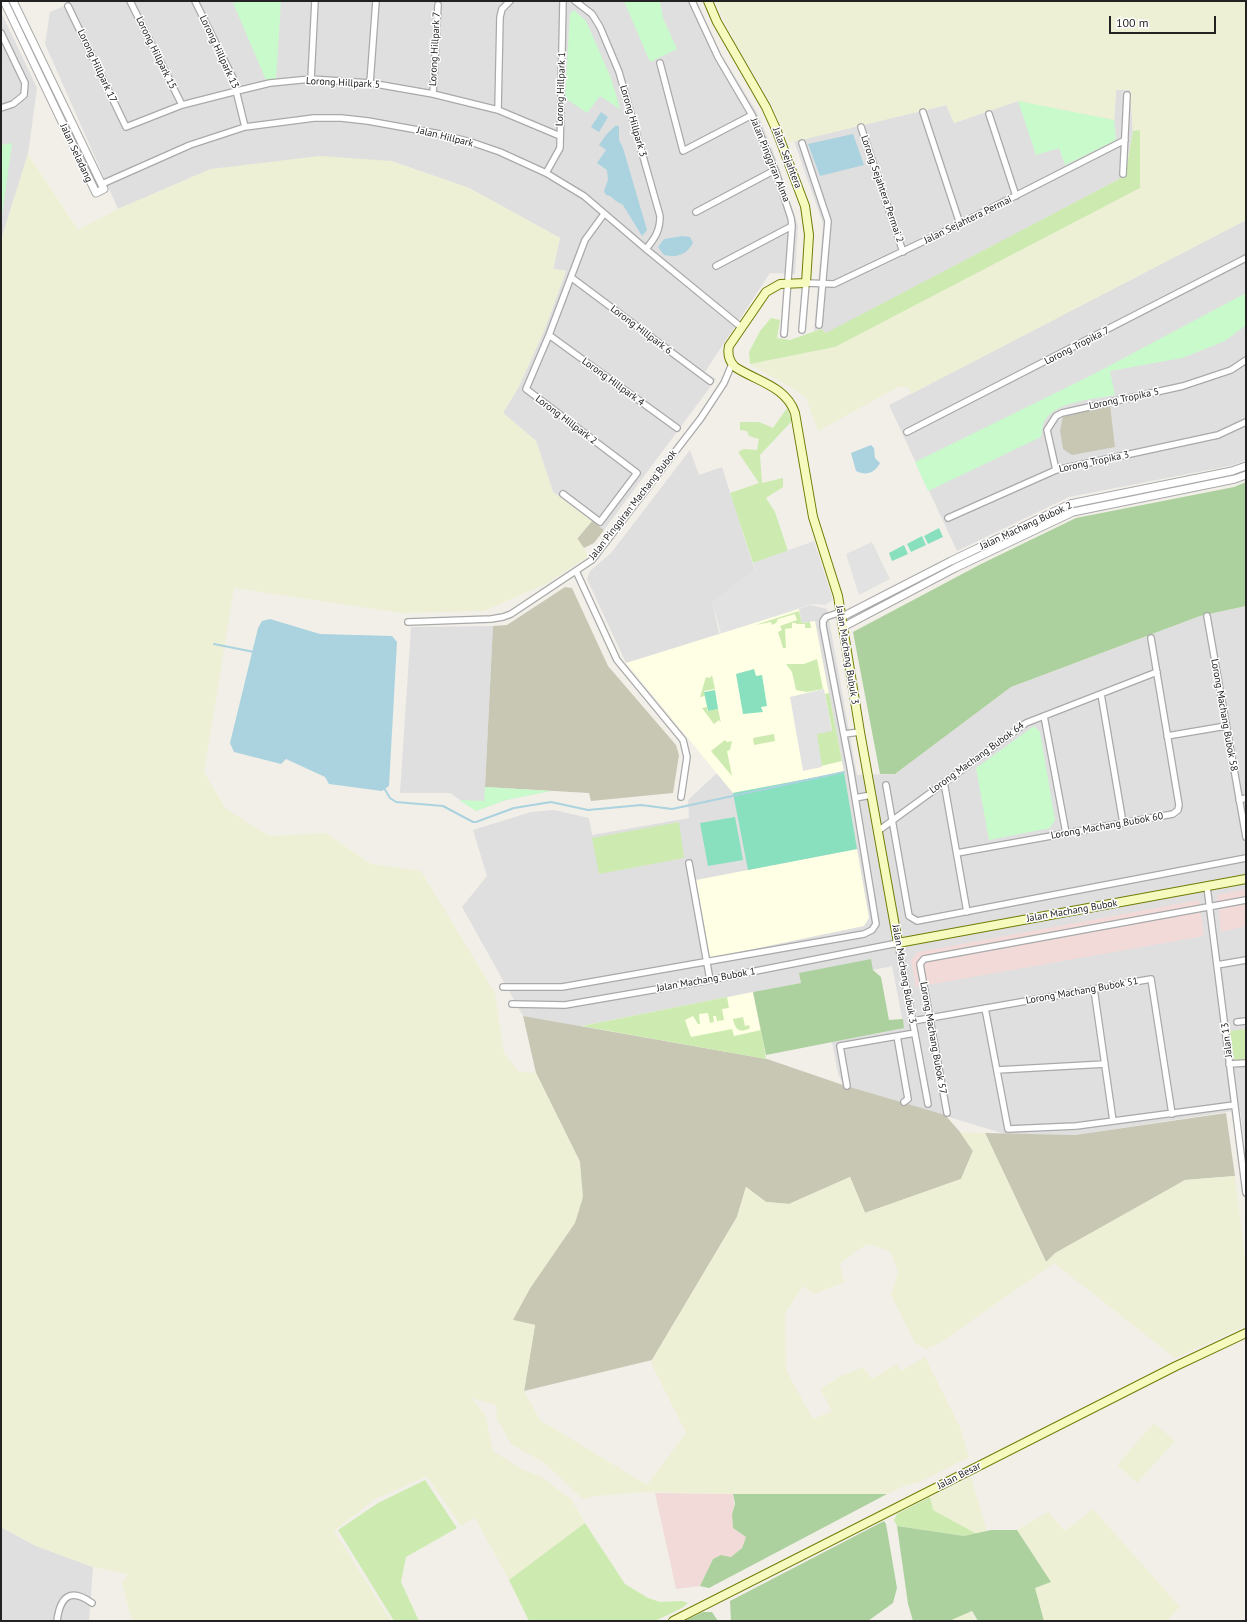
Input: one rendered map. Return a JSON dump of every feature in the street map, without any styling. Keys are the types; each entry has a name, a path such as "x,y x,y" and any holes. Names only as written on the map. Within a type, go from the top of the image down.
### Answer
{"main road":[{"name":"Jalan Sejahtera","path":"708,1 717,22 766,107 776,129 805,206 809,235 806,283"},
{"path":"732,364 728,355 728,350 741,327 766,292 780,284 788,282 806,283"},
{"name":"Jalan Machang Bubuk 3","path":"732,364 744,373 775,388 792,406 797,422 812,517 834,580 841,615 860,732 898,943"},
{"name":"Jalan Machang Bubok","path":"898,943 1246,879"},
{"name":"Jalan Besar","path":"673,1621 1176,1366 1246,1333"}],"street":[{"name":"Jalan Seladang","path":"4,1 96,193 104,189 102,184 13,1"},
{"name":"Lorong Hillpark 15","path":"130,1 182,105"},
{"name":"Lorong Hillpark 13","path":"195,1 233,78 245,127"},
{"path":"311,79 315,1"},
{"path":"370,83 376,1"},
{"path":"498,110 500,17 502,9 510,1"},
{"name":"Lorong Hillpark 1","path":"546,173 560,148 563,1"},
{"name":"Lorong Hillpark 3","path":"575,1 592,14 600,27 619,72 626,95 660,216 658,234 646,249"},
{"name":"Jalan Pinggiran Alma","path":"692,1 718,56 752,115 786,198 792,226 784,334"},
{"name":"Lorong Hillpark 7","path":"433,94 438,5"},
{"name":"Lorong Hillpark 17","path":"68,6 126,127"},
{"path":"1,33 25,83 24,95 13,104 1,108"},
{"path":"660,63 683,151 752,115"},
{"name":"Lorong Hillpark 5","path":"126,127 182,105 270,83 311,79 370,83 433,94 498,110 560,136"},
{"path":"1123,174 1127,95"},
{"path":"923,112 960,224"},
{"path":"989,114 1016,196"},
{"name":"Jalan Hillpark","path":"102,184 190,145 245,127 314,118 368,121 440,134 471,142 500,152 546,173 584,196 741,327"},
{"name":"Lorong Sejahtera Permai 2","path":"861,127 903,252"},
{"name":"Jalan Sejahtera Permai","path":"806,283 834,284 960,224 1125,140"},
{"path":"802,143 828,221 819,325"},
{"path":"696,212 775,170"},
{"name":"Lorong Hillpark 2","path":"563,494 600,522 637,473 526,389 572,278 585,240 604,214"},
{"path":"716,266 792,226"},
{"name":"Lorong Tropika 7","path":"907,432 1246,258"},
{"name":"Lorong Hillpark 6","path":"572,278 710,381"},
{"name":"Jalan Sejahtera","path":"802,330 806,283"},
{"name":"Lorong Hillpark 4","path":"549,335 677,428"},
{"name":"Lorong Tropika 5","path":"1056,470 1047,430 1056,416 1062,412 1183,386 1230,370 1246,360"},
{"name":"Jalan Pinggiran Machang Bubok","path":"408,622 491,619 503,617 511,614 592,560 701,418 724,383 732,364"},
{"name":"Lorong Tropika 3","path":"948,518 1056,470 1218,435 1246,422"},
{"name":"Jalan Machang Bubok 2","path":"841,615 892,592 951,561 1070,504 1232,471 1246,466"},
{"name":"Jalan Machang Bubok 2","path":"843,627 956,568 1073,512 1246,476"},
{"path":"576,571 617,660 683,740 687,757 680,797"},
{"path":"892,592 896,600"},
{"path":"503,987 562,987 864,934 872,930 876,924 844,734 823,626 823,621 826,617 841,615"},
{"name":"Lorong Machang Bubok 58","path":"1207,616 1246,837"},
{"name":"Lorong Machang Bubok 60","path":"957,853 1173,814 1178,810 1179,805 1151,638"},
{"name":"Lorong Machang Bubok 64","path":"878,831 892,819 1026,723 1157,672"},
{"path":"1101,694 1123,823"},
{"path":"1044,716 1066,833"},
{"path":"1168,736 1226,726"},
{"path":"844,734 860,732"},
{"path":"944,782 967,912"},
{"name":"Jalan Machang Bubuk 3","path":"886,785 908,916 911,919"},
{"path":"855,798 871,795"},
{"path":"1239,800 1246,798"},
{"name":"Jalan Machang Bubok","path":"911,919 917,921 967,912 1246,858"},
{"path":"689,863 710,980"},
{"name":"Jalan 13","path":"1207,887 1246,1193"},
{"path":"1210,906 1246,900"},
{"name":"Lorong Machang Bubok 57","path":"947,1113 920,964 924,959 1210,906"},
{"name":"Jalan Machang Bubuk 3","path":"898,943 928,1104"},
{"name":"Jalan Machang Bubok 1","path":"512,1004 565,1005 710,980 898,943"},
{"path":"1217,965 1246,960"},
{"name":"Lorong Machang Bubok 51","path":"913,1021 1151,979 1172,1114"},
{"path":"1094,989 1113,1121"},
{"path":"986,1008 1008,1128 1076,1126 1234,1105"},
{"path":"1237,1022 1246,1021"},
{"path":"847,1086 840,1046 915,1033"},
{"path":"897,1036 908,1099 904,1102"},
{"path":"1229,1064 1246,1063"},
{"path":"997,1070 1105,1064"},
{"path":"57,1621 58,1609 61,1602 66,1598 71,1596 80,1597 92,1603"}],"shaded area":[{"path":"76,1 696,1 718,49 758,114 778,164 798,226 795,274 770,273 705,372 716,379 604,530 553,492 536,441 503,413 518,388 544,331 566,271 553,269 560,238 469,188 391,161 211,169 118,209 45,44 50,12"},
{"path":"715,1 1246,1 1246,220 911,394 908,387 898,387 818,431 806,398 792,388 750,364 835,347 1140,188 1140,130 1133,131 1130,90 1116,90 1114,120 1018,101 954,123 946,105 789,143 769,99 737,46"},
{"path":"1,12 37,88 28,154 1,240"},
{"path":"1116,90 1130,90 1133,131 1125,176 826,334 821,329 814,331 823,224 794,141 947,105 954,123 1018,101 1114,120"},
{"path":"28,154 78,230 118,209 211,169 320,156 391,161 469,188 560,238 553,269 566,271 544,331 518,388 503,413 536,441 553,492 592,521 577,538 589,556 546,584 484,611 401,613 234,588 204,772 226,809 269,836 326,833 371,864 421,871 495,993 504,1053 519,1072 536,1073 580,1162 583,1197 575,1223 529,1290 513,1320 535,1325 524,1391 540,1420 647,1485 686,1433 652,1365 652,1360 737,1217 746,1187 766,1202 789,1204 850,1177 865,1213 961,1179 973,1151 960,1132 985,1133 1046,1262 1055,1253 1185,1180 1235,1176 1246,1266 1246,1326 1175,1358 1054,1263 937,1345 926,1349 915,1343 891,1295 898,1272 890,1251 868,1244 856,1251 840,1264 844,1282 814,1294 803,1286 785,1314 786,1370 813,1419 832,1411 820,1389 841,1376 863,1367 872,1379 897,1364 901,1371 925,1357 960,1427 969,1457 920,1482 904,1486 887,1494 733,1494 644,1492 596,1496 583,1499 543,1462 511,1444 497,1419 496,1405 471,1398 485,1414 493,1451 522,1469 541,1477 571,1499 585,1523 509,1580 475,1518 461,1526 427,1476 375,1499 334,1531 391,1621 132,1621 122,1583 128,1574 93,1567 36,1546 1,1527 1,240"},
{"path":"1246,220 1246,460 1234,465 1069,497 957,551 889,405"},
{"path":"1110,405 1115,447 1072,455 1063,449 1060,430 1063,417"},
{"path":"690,450 699,475 722,467 755,571 712,602 719,633 811,605 827,609 857,775 895,774 1011,687 1200,616 1246,606 1246,1152 1240,1110 1075,1135 1005,1134 843,1085 838,1073 832,1042 904,1028 892,966 873,970 800,973 801,983 753,992 766,1059 523,1016 462,907 487,876 473,830 531,812 554,810 589,818 592,835 689,818 688,800 717,773 626,663 587,579 590,571 611,553"},
{"path":"592,521 604,530 594,543 584,548 577,539"},
{"path":"814,541 833,600 825,605 812,604 721,633 712,602 755,571 753,563"},
{"path":"872,542 890,579 859,595 846,554"},
{"path":"565,587 572,588 608,666 676,745 679,755 673,793 591,801 589,793 485,787 493,626 507,625"},
{"path":"799,609 802,623 815,621 844,772 733,793 626,663"},
{"path":"493,626 485,787 551,791 506,800 476,811 450,793 400,793 411,627"},
{"path":"824,689 832,731 817,734 822,767 803,771 790,697"},
{"path":"857,849 869,918 864,926 710,958 696,880"},
{"path":"1246,889 1246,926 1221,932 1217,895"},
{"path":"1199,900 1204,936 916,987 911,960 918,952"},
{"path":"753,992 766,1059 582,1026"},
{"path":"523,1016 767,1059 843,1085 945,1115 960,1132 973,1151 961,1179 865,1213 850,1177 789,1204 766,1202 746,1187 737,1217 652,1360 524,1391 535,1325 512,1320 529,1290 580,1162 536,1073"},
{"path":"1226,1113 1235,1176 1185,1180 1046,1262 985,1133 1075,1135"},
{"path":"1154,1423 1175,1441 1137,1483 1117,1465"},
{"path":"971,1477 987,1531 977,1534 933,1510 930,1497"},
{"path":"655,1493 733,1494 733,1528 746,1537 742,1548 731,1557 721,1555 713,1559 700,1586 676,1589"},
{"path":"1093,1509 1180,1607 1167,1621 1044,1621 1035,1588 1051,1582 1017,1530 1048,1512 1065,1531"},
{"path":"1,1527 36,1546 93,1567 89,1621 1,1621"},
{"path":"970,1611 976,1621 949,1621"}],"green space":[{"path":"243,1 281,1 276,80 266,80 233,3"},
{"path":"624,1 660,1 663,18 677,49 650,62"},
{"path":"574,10 586,21 611,78 620,109 600,96 587,113 565,98 570,14"},
{"path":"1018,101 1114,120 1116,140 1065,165 1059,148 1036,155"},
{"path":"1140,130 1140,188 835,347 750,364 749,352 760,331 771,318 780,320 777,338 790,340 821,329 826,333 1125,176 1133,131"},
{"path":"12,143 1,223 1,145"},
{"path":"1246,293 1246,325 1225,341 1182,358 1110,371 1115,395 1076,402 1056,409 1044,422 1041,437 928,491 915,462 1092,375"},
{"path":"787,408 792,421 760,455 762,483 783,478 783,487 766,498 775,512 788,551 753,563 730,493 759,483 738,452 744,449 757,450 759,439 749,436 747,431 740,430 740,422 759,422 773,428"},
{"path":"1246,482 1246,606 1200,616 1011,687 895,774 880,774 853,632 981,564 1076,518 1234,487"},
{"path":"939,528 943,537 928,544 924,536"},
{"path":"922,536 926,545 911,552 907,544"},
{"path":"904,545 908,554 892,561 889,553"},
{"path":"799,611 802,623 810,622 811,628 805,628 805,624 792,623 792,628 785,629 786,648 783,648 778,632 782,630 780,626 797,620 795,614 778,619 776,623 772,625 771,622 755,625"},
{"path":"817,659 823,689 807,692 796,690 792,672 786,664 804,664"},
{"path":"754,669 756,676 762,675 767,706 761,707 763,712 743,714 736,674"},
{"path":"712,675 715,689 704,691 705,696 700,697 706,677 710,678"},
{"path":"715,690 718,709 708,711 704,692"},
{"path":"829,693 842,761 821,766 816,733 832,730 825,694"},
{"path":"707,707 707,711 718,709 721,723 719,720 714,724 702,708"},
{"path":"1034,726 1040,732 1055,820 1050,828 989,840 976,768"},
{"path":"774,734 775,741 754,745 753,738"},
{"path":"725,740 727,742 732,741 730,750 727,751 732,776 711,751"},
{"path":"844,772 857,849 748,870 733,793"},
{"path":"485,787 551,791 506,800 476,811 459,800 484,801"},
{"path":"735,817 743,860 708,866 700,823"},
{"path":"679,822 684,858 599,874 592,838"},
{"path":"871,959 873,970 881,977 889,1020 903,1019 904,1028 766,1055 753,992 801,983 799,973"},
{"path":"727,997 729,1008 722,1009 724,1020 717,1021 716,1016 713,1016 714,1022 710,1023 708,1013 699,1014 700,1024 698,1024 693,1016 685,1020 691,1037 732,1029 734,1036 761,1030 766,1059 582,1026"},
{"path":"743,1017 745,1026 749,1025 750,1028 743,1031 736,1028 733,1019"},
{"path":"1246,1029 1246,1062 1238,1062 1234,1059 1230,1031"},
{"path":"425,1480 457,1528 406,1557 401,1582 419,1621 394,1621 338,1530 378,1503"},
{"path":"733,1494 887,1494 709,1588 700,1586 713,1559 721,1555 731,1557 742,1548 746,1537 733,1528 732,1514 735,1504"},
{"path":"930,1497 933,1510 977,1534 964,1536 897,1526 894,1520 897,1514"},
{"path":"884,1521 886,1524 897,1588 893,1603 868,1621 731,1621 730,1601"},
{"path":"585,1523 625,1584 648,1598 660,1602 682,1601 688,1603 682,1608 655,1621 529,1621 509,1580"},
{"path":"897,1526 964,1536 991,1530 1017,1530 1051,1582 1035,1588 1044,1621 978,1621 972,1611 949,1621 913,1621 908,1604"},
{"path":"703,1612 712,1612 718,1621 684,1621"}],"water":[{"path":"601,112 608,117 599,132 591,127"},
{"path":"615,126 619,126 619,140 623,148 647,230 642,236 623,205 606,195 604,191 608,180 607,170 597,163 606,150 599,145"},
{"path":"853,134 864,165 820,176 808,144"},
{"path":"682,236 690,237 693,243 681,255 664,255 658,247 664,239"},
{"path":"871,445 874,448 875,458 880,463 876,469 870,473 860,473 856,471 851,453"},
{"path":"270,619 320,634 392,636 397,642 389,786 382,791 329,784 325,777 286,759 281,764 234,752 230,743 258,628 262,621"}],"waterway":[{"path":"214,644 254,652"},
{"path":"384,788 390,798 396,802 443,806 473,822 476,822 514,808 551,802 588,810 641,805 672,809 844,772"}]}
